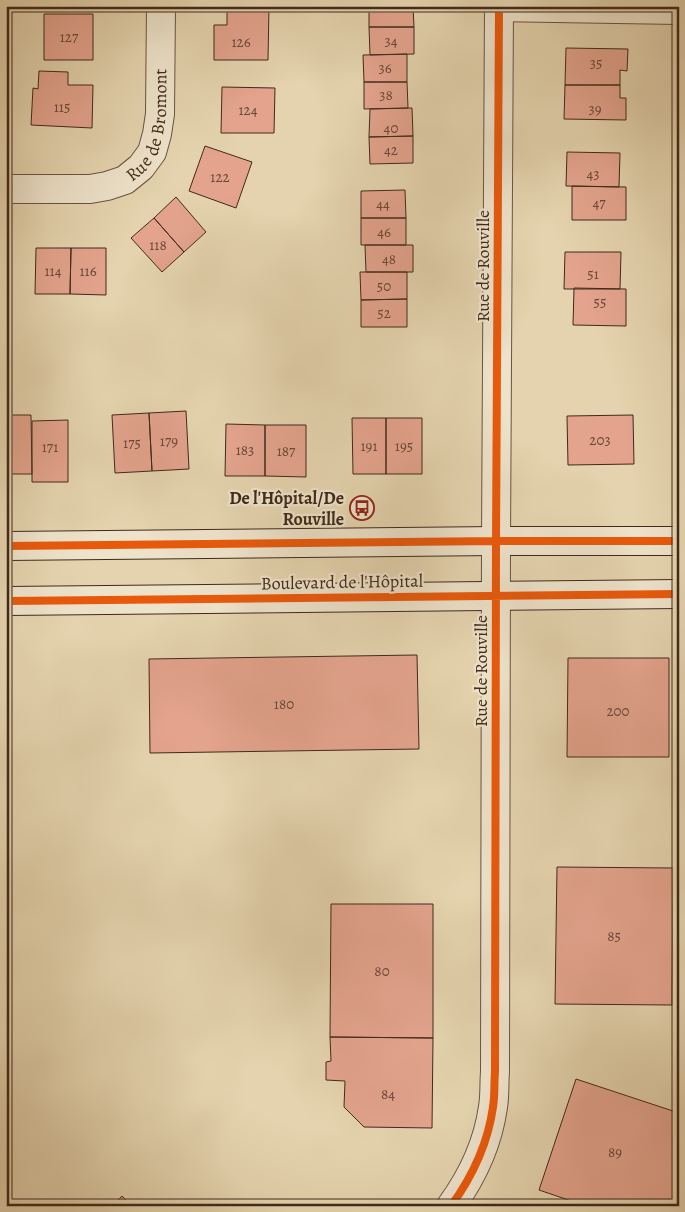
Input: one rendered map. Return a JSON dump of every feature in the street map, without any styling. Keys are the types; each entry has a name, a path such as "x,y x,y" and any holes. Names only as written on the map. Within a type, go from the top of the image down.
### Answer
{"street":[{"name":"Rue de Bromont","path":"6,189 90,189 108,186 125,180 141,167 152,152 160,114 161,6"},
{"path":"499,7 679,10"},
{"name":"Rue de Rouville","path":"451,1206 471,1176 485,1142 493,1107 495,1072 499,7"},
{"path":"6,546 679,541"},
{"name":"Boulevard de l'Hôpital","path":"6,601 679,594"}],"building":[{"path":"227,6 269,6 268,60 214,60 214,25 227,25"},
{"path":"369,6 413,6 414,27 369,27"},
{"path":"44,14 93,14 93,60 44,60"},
{"path":"369,27 414,27 414,54 370,55"},
{"path":"566,48 628,49 627,71 620,70 620,85 565,85"},
{"path":"407,54 407,82 364,82 363,55"},
{"path":"39,71 68,72 68,85 93,85 92,128 31,125 33,88 38,89"},
{"path":"364,82 407,82 408,108 364,109"},
{"path":"565,85 620,85 620,98 626,98 626,120 564,119"},
{"path":"222,87 275,88 274,133 221,133"},
{"path":"412,108 413,136 369,137 370,109"},
{"path":"413,136 413,163 370,164 369,137"},
{"path":"205,146 252,162 236,208 189,191"},
{"path":"567,152 620,153 619,187 566,186"},
{"path":"572,186 626,187 626,220 572,220"},
{"path":"405,190 406,218 361,218 361,191"},
{"path":"176,197 206,232 184,252 154,218"},
{"path":"154,218 184,252 162,272 131,238"},
{"path":"361,218 406,218 406,245 361,245"},
{"path":"365,245 413,245 413,272 366,272"},
{"path":"36,248 71,248 70,294 35,294"},
{"path":"71,248 106,248 106,295 70,294"},
{"path":"565,252 621,252 620,289 564,289"},
{"path":"360,272 407,272 407,299 361,300"},
{"path":"574,288 626,289 626,326 573,325"},
{"path":"407,299 407,327 361,327 361,300"},
{"path":"186,411 189,469 152,471 149,413"},
{"path":"149,413 152,471 115,473 112,415"},
{"path":"6,415 31,415 32,474 6,474"},
{"path":"633,415 634,464 568,465 567,416"},
{"path":"352,418 386,418 386,474 353,474"},
{"path":"386,418 422,418 422,474 386,474"},
{"path":"68,420 68,482 32,482 32,421"},
{"path":"226,424 265,425 265,476 225,476"},
{"path":"265,425 306,425 306,477 265,476"},
{"path":"417,655 419,749 150,753 149,659"},
{"path":"568,658 669,658 669,757 567,757"},
{"path":"557,867 673,868 672,1005 555,1004"},
{"path":"331,904 433,904 433,1038 330,1037"},
{"path":"330,1037 433,1038 432,1128 364,1127 344,1107 345,1081 326,1080 326,1062 331,1061"},
{"path":"576,1079 679,1113 679,1206 586,1206 539,1190"},
{"path":"122,1196 132,1206 112,1206"}],"cycle path":[{"path":"451,1206 466,1183 478,1159 487,1134 494,1103 499,6"},
{"path":"6,546 679,541"},
{"path":"6,601 679,594"}],"place":[{"name":"De l'Hôpital/De Rouville","path":"362,508"}]}
